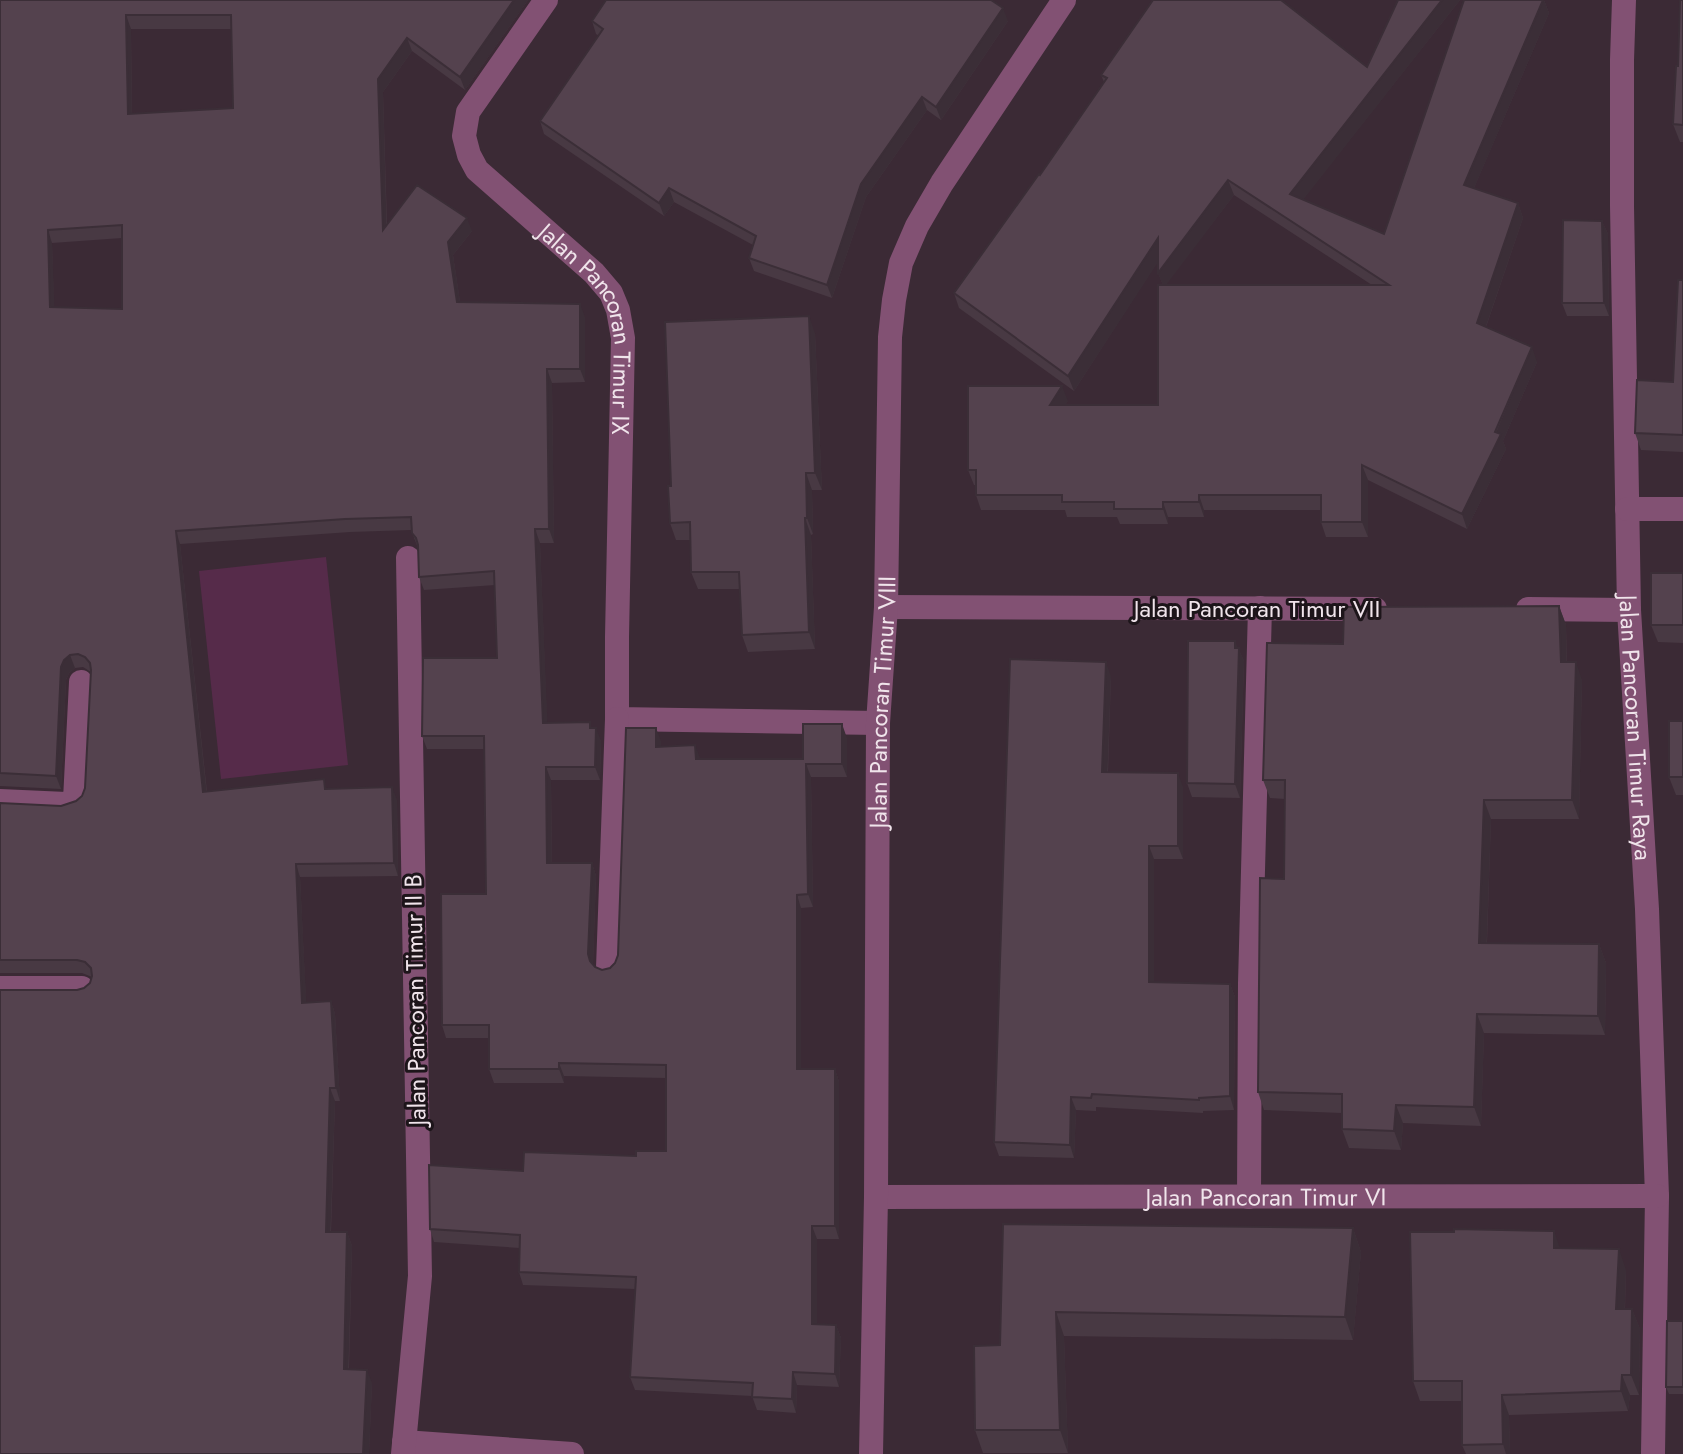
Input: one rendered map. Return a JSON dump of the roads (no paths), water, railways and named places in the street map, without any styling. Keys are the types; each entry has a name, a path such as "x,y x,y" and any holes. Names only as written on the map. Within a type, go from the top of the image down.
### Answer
{"street":[{"name":"Jalan Pancoran Timur IX","path":"546,0 468,112 464,136 477,170 594,273 611,293 623,338 617,719 608,968"},
{"name":"Jalan Pancoran Timur VIII","path":"871,1454 876,1197 878,723 886,607 890,337 894,300 901,263 917,226 942,183 1064,0"},
{"name":"Jalan Pancoran Timur Raya","path":"1624,0 1622,206 1629,610 1647,909 1657,1196 1653,1454"},
{"path":"1627,509 1683,509"},
{"name":"Jalan Pancoran Timur II B","path":"404,1448 420,1276 408,558"},
{"name":"Jalan Pancoran Timur VII","path":"886,607 1400,609"},
{"path":"1249,1197 1250,983 1260,608"},
{"path":"1509,609 1629,610"},
{"path":"0,801 66,804 75,800 81,682"},
{"path":"617,719 878,723"},
{"path":"0,988 82,988"},
{"name":"Jalan Pancoran Timur VI","path":"876,1197 1657,1196"},
{"path":"404,1448 572,1454"}]}
